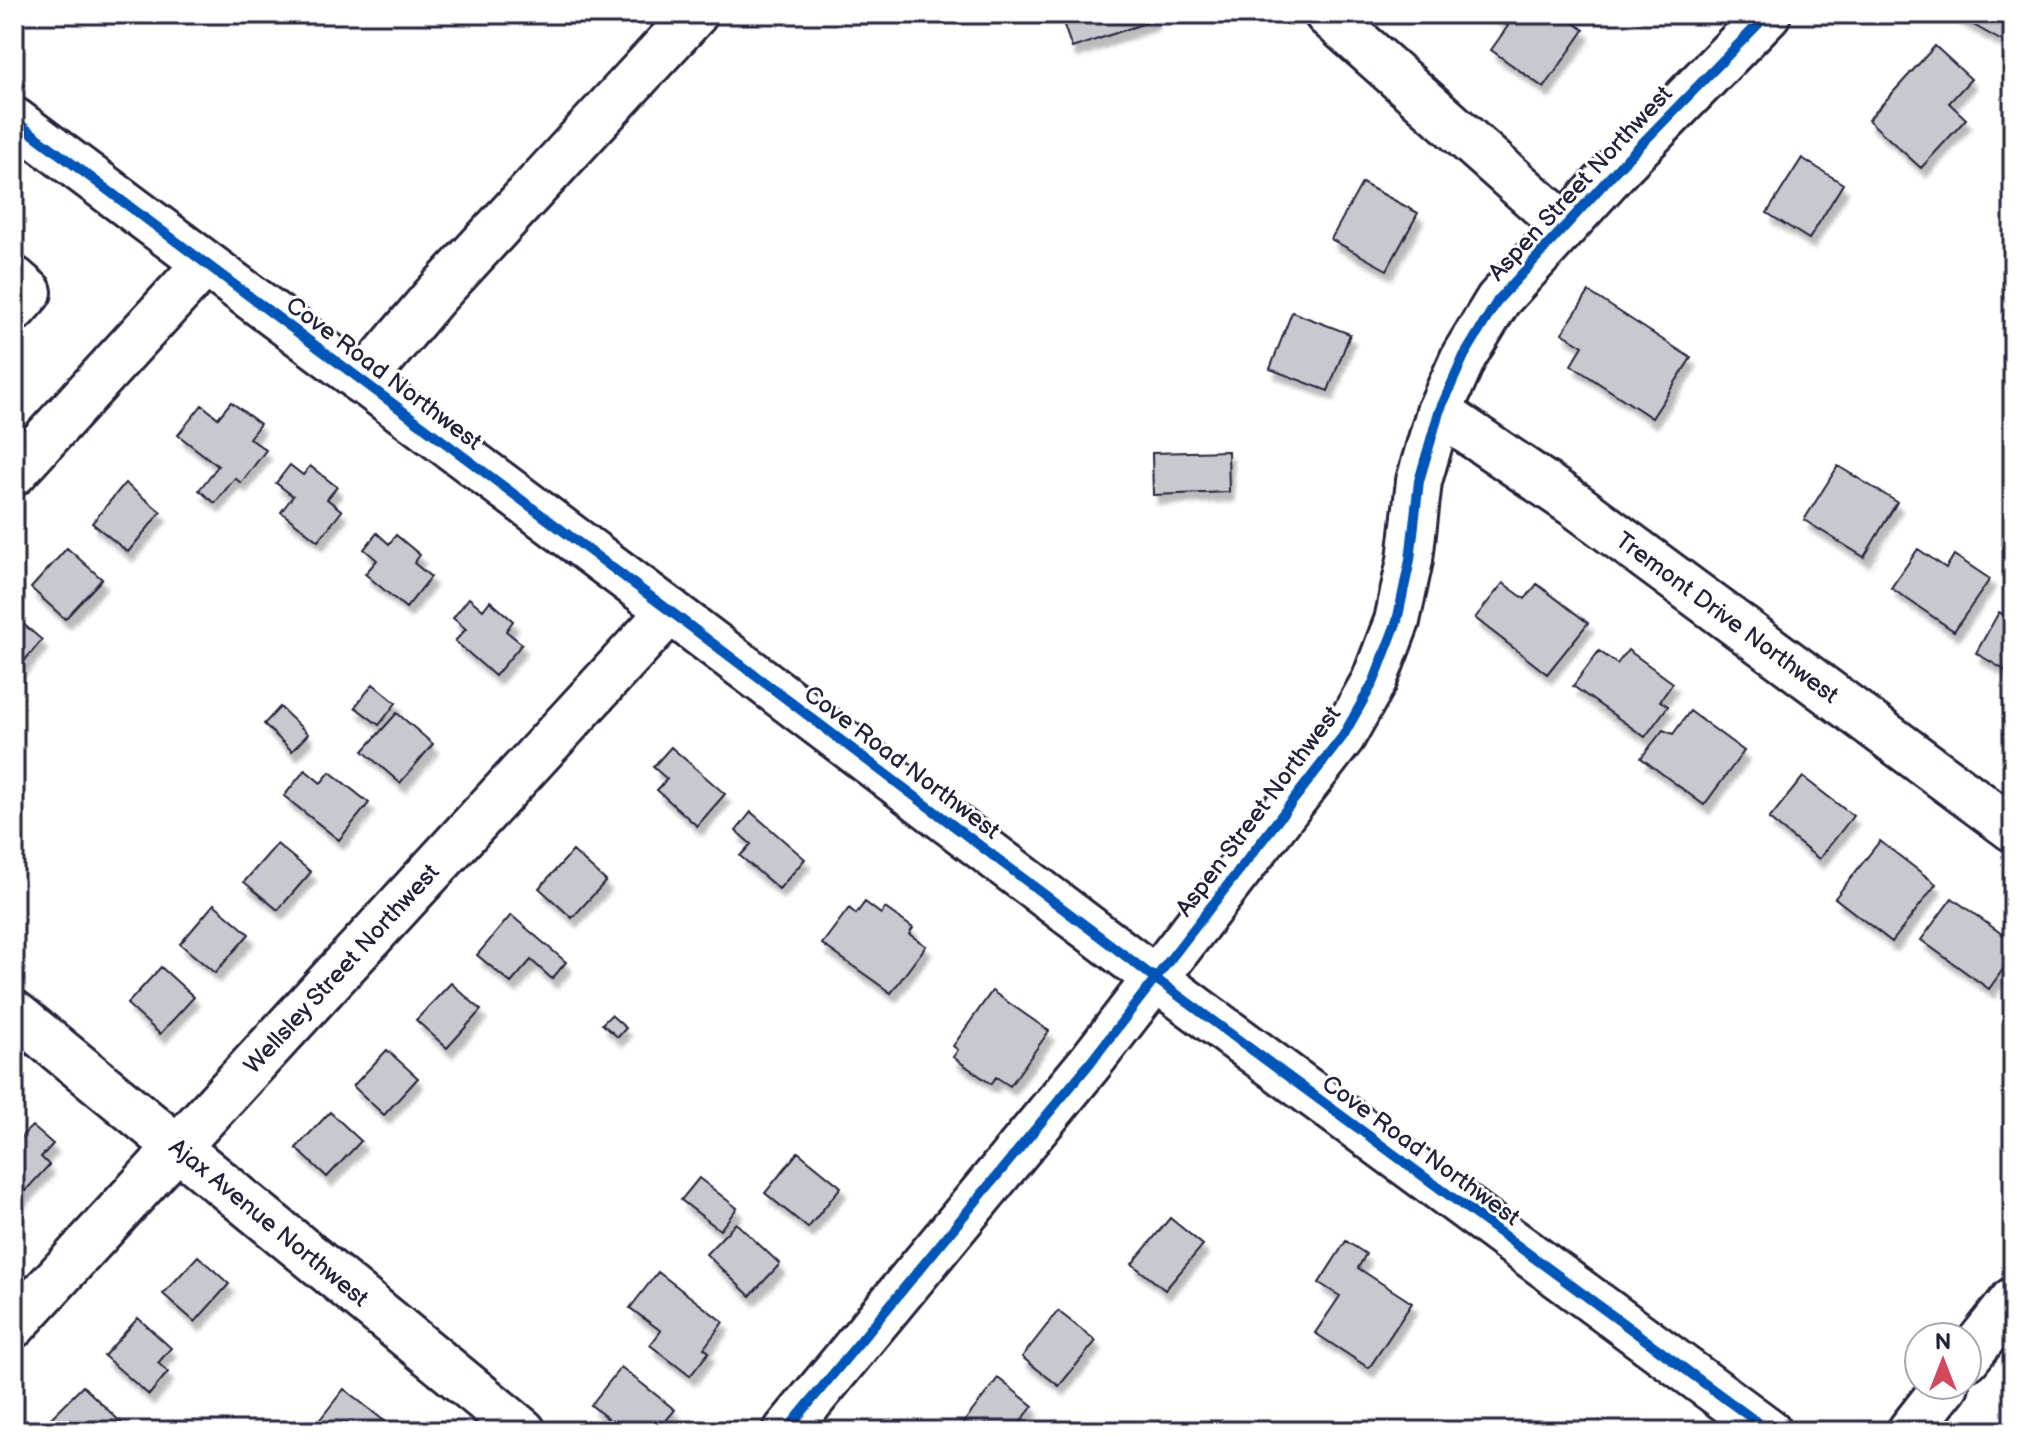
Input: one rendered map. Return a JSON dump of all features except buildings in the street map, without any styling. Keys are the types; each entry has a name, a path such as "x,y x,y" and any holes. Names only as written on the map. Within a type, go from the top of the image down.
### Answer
{"street":[{"path":"362,382 434,297 695,14"},
{"path":"1327,14 1565,226"},
{"name":"Aspen Street Northwest","path":"786,1431 1090,1063 1343,736 1374,681 1397,621 1410,560 1419,481 1439,412 1464,356 1498,300 1620,166 1768,14"},
{"name":"Cove Road Northwest","path":"14,120 1156,979 1769,1431"},
{"path":"14,473 205,264"},
{"path":"14,279 29,292 14,309"},
{"name":"Tremont Drive Northwest","path":"1439,412 1574,504 2013,829"},
{"name":"Wellsley Street Northwest","path":"14,1325 670,611"},
{"name":"Ajax Avenue Northwest","path":"14,1013 523,1431"},
{"path":"1983,1338 2013,1300"},
{"path":"1910,1431 1933,1401"}],"cycle path":[{"path":"786,1431 1090,1063 1343,736 1374,681 1397,621 1410,560 1419,481 1439,412 1464,356 1498,300 1620,166 1768,14"},
{"path":"14,120 1156,979 1769,1431"}]}
